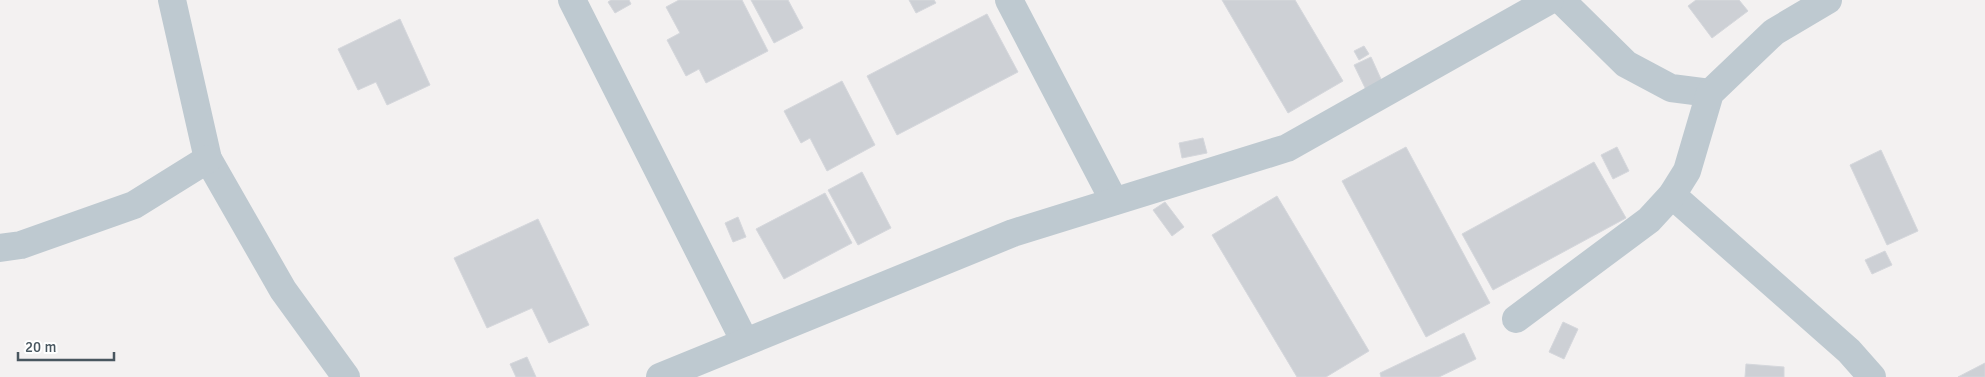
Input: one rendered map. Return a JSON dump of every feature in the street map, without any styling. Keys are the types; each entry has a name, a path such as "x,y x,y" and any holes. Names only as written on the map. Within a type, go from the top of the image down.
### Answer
{"street":[{"path":"172,0 208,159 284,290 346,377"},
{"path":"572,0 745,342"},
{"path":"1009,0 1114,201"},
{"path":"660,377 1013,233 1287,148 1550,0"},
{"path":"1562,0 1626,64 1670,88 1710,93"},
{"path":"1516,319 1649,220 1672,195 1687,171 1710,93 1774,32 1828,0"},
{"path":"0,248 21,245 134,206 208,159"},
{"path":"1672,195 1849,351 1872,377"}],"building":[{"path":"611,0 629,0 631,4 615,13 608,2"},
{"path":"679,0 742,0 768,51 706,83 699,69 686,76 667,40 680,33 666,7"},
{"path":"751,0 788,0 803,28 774,43"},
{"path":"909,0 934,0 936,3 916,13"},
{"path":"1222,0 1295,0 1343,81 1288,113"},
{"path":"1696,0 1739,0 1748,11 1712,38 1688,6"},
{"path":"987,14 1018,72 897,135 867,76"},
{"path":"400,19 430,85 387,105 376,82 358,90 338,49"},
{"path":"1364,46 1369,54 1359,60 1354,51"},
{"path":"1371,57 1385,88 1369,96 1354,65"},
{"path":"842,81 875,145 827,171 810,138 801,143 784,111"},
{"path":"1203,138 1207,153 1182,158 1179,143"},
{"path":"1406,147 1490,303 1426,337 1342,181"},
{"path":"1617,147 1629,171 1613,179 1601,155"},
{"path":"1881,150 1918,231 1887,245 1850,165"},
{"path":"1594,162 1626,218 1493,290 1462,234"},
{"path":"862,172 891,228 858,245 828,190"},
{"path":"825,193 852,243 784,279 756,229"},
{"path":"1277,196 1369,351 1326,377 1297,377 1212,235"},
{"path":"1165,202 1184,227 1172,236 1153,210"},
{"path":"738,217 746,237 733,242 725,223"},
{"path":"538,219 589,325 549,343 532,308 487,328 454,258"},
{"path":"1885,251 1892,265 1872,274 1865,260"},
{"path":"1563,322 1578,329 1564,359 1549,352"},
{"path":"1464,333 1476,359 1439,377 1381,377 1380,373"},
{"path":"527,357 536,377 516,377 510,364"},
{"path":"1985,363 1985,377 1958,377"},
{"path":"1746,364 1784,367 1784,377 1745,377"}]}
